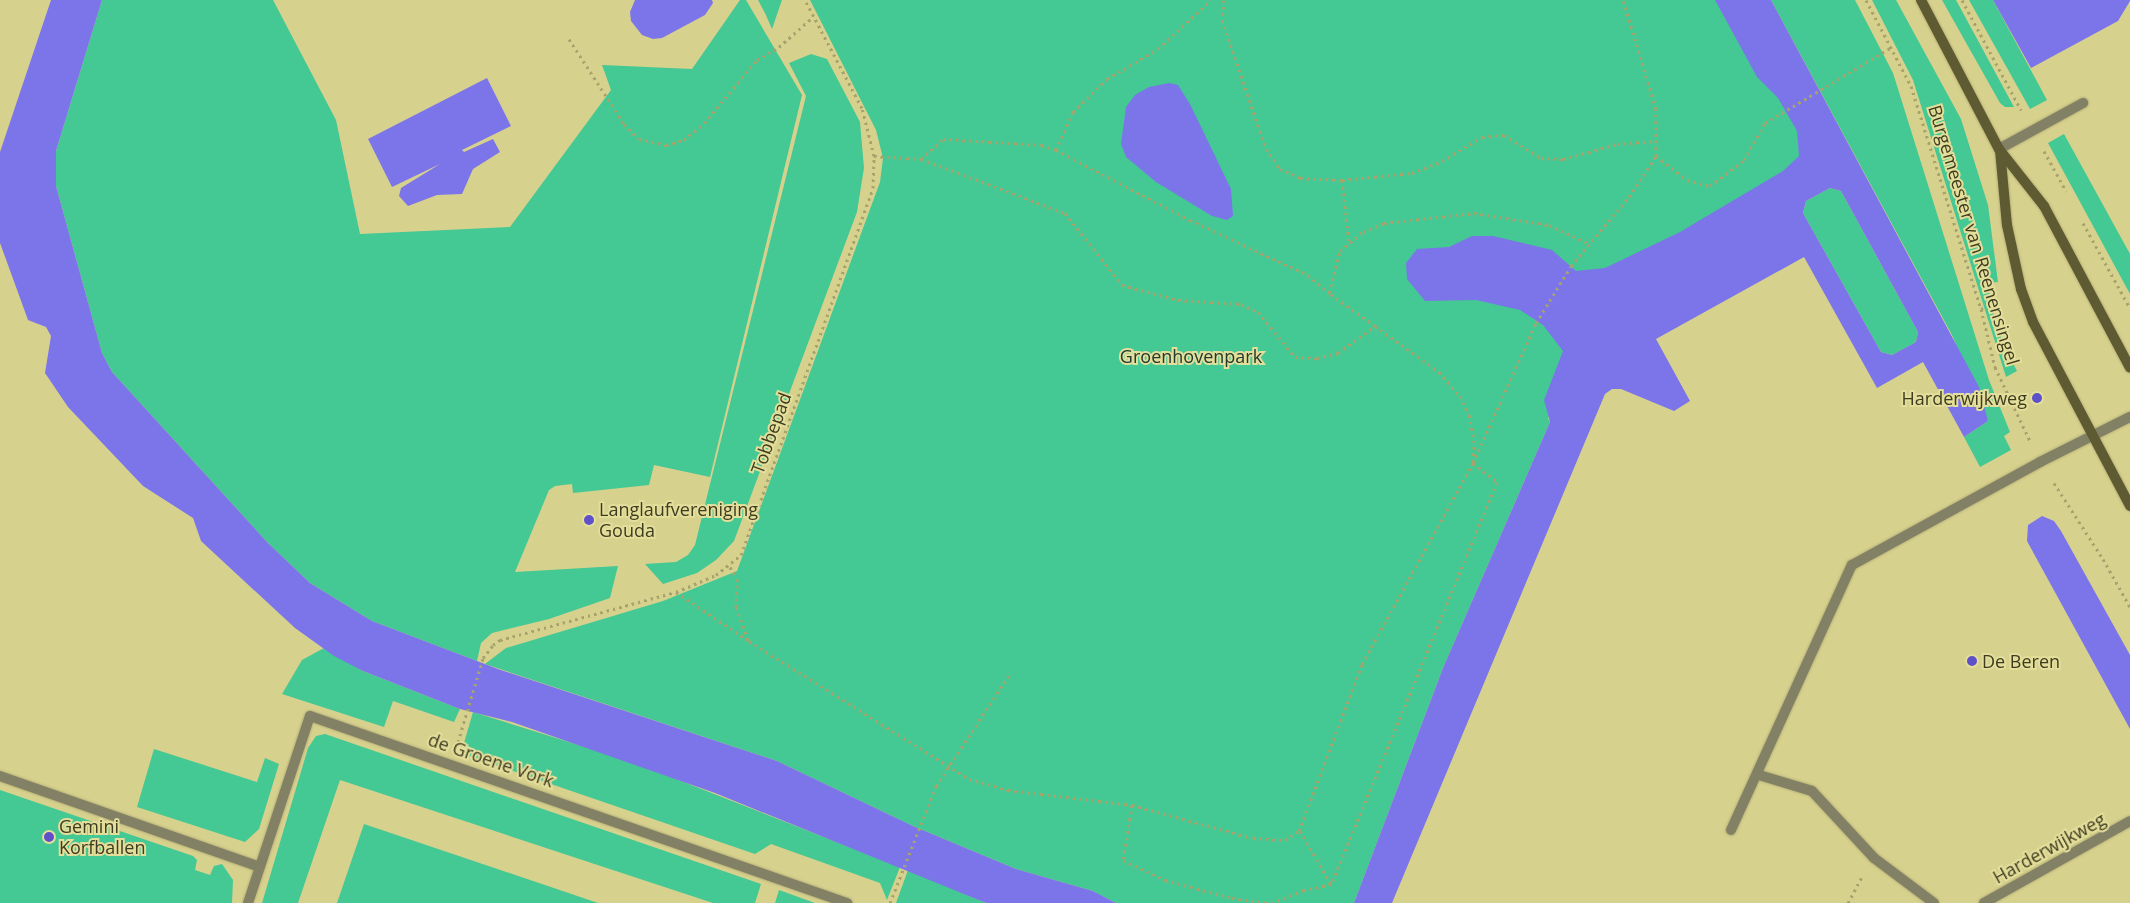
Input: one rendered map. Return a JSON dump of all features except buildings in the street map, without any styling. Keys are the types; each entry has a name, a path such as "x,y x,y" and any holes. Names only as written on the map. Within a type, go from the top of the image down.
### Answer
{"main road":[{"name":"Burgemeester van Reenensingel","path":"1921,0 1999,149 2044,206 2130,368"},
{"name":"Burgemeester van Reenensingel","path":"1999,149 2007,225 2021,289 2033,322 2130,506"}],"street":[{"path":"1999,149 2084,103"},
{"path":"1731,830 1759,774 1852,565 2091,434 2130,417"},
{"name":"de Groene Vork","path":"248,903 310,716 847,903"},
{"path":"1759,774 1812,791 1874,858 1934,903"},
{"path":"0,776 260,867"},
{"name":"Harderwijkweg","path":"1984,903 2130,821"}],"path":[{"name":"Tobbepad","path":"464,717 483,658 500,640 676,592 730,566 741,555 865,218 873,188 874,156 862,108 805,0"},
{"path":"1056,150 1073,112 1107,78 1158,49 1211,0"},
{"path":"1224,0 1222,20 1266,149 1280,170 1300,178 1342,180 1412,173 1442,161 1482,137 1504,135 1541,158 1563,160 1617,144 1657,141"},
{"path":"676,592 749,641 948,767 969,778 1008,790 1132,805 1252,838 1285,840 1299,831 1362,664 1473,463 1536,323 1571,266 1588,243 1629,197 1656,156 1656,109 1623,0"},
{"name":"Burgemeester van Reenensingel","path":"1866,0 1911,86 1981,309 1995,367 2040,462 2103,559 2130,607"},
{"path":"1962,0 2070,198"},
{"path":"569,39 624,124 639,140 666,145 684,140 704,123 757,60 780,48 813,17"},
{"path":"1656,156 1687,180 1710,186 1744,160 1765,123 1892,47"},
{"path":"921,159 943,139 1041,144 1190,220 1308,276 1439,372 1460,396 1469,415 1474,440 1473,463"},
{"path":"874,156 921,159 1065,212 1122,285 1178,300 1241,304 1258,312 1296,357 1317,358 1338,353 1375,326"},
{"path":"1342,180 1349,242"},
{"path":"1329,292 1340,250 1349,242 1384,223 1474,213 1549,225 1588,243"},
{"path":"2079,215 2130,308"},
{"path":"1331,884 1497,482 1473,463"},
{"path":"730,566 737,579 736,607 749,641"},
{"path":"890,903 925,812 948,767 1009,675"},
{"path":"1132,805 1123,860 1165,880 1232,898 1269,903 1304,890 1331,884"},
{"path":"1299,831 1331,884"}],"green space":[{"path":"102,0 273,0 336,120 360,234 510,227 611,90 602,65 692,69 740,0 746,0 802,95 710,477 654,465 649,485 573,493 572,484 555,486 549,490 515,572 618,566 610,598 549,619 492,633 481,643 477,661 372,621 310,583 268,543 112,372 102,353 56,186 56,151"},
{"path":"758,0 782,0 772,29 765,13"},
{"name":"Groenhovenpark","path":"810,0 1729,0 1819,158 1548,418 1550,422 1443,668 1354,903 1116,903 1093,891 1016,869 913,826 777,761 485,664 506,648 663,601 737,571 880,182 883,158 876,130"},
{"path":"1771,0 1855,0 1893,73 1989,380 2010,432 2004,436 2011,450 1980,467 1964,437 1988,421 1952,335"},
{"path":"1872,0 1896,0 1961,119 1988,205 1998,282 1988,283 1992,308 2003,344 2017,371 2006,377 1913,80"},
{"path":"1942,0 1956,0 2014,107 2005,107 2000,103"},
{"path":"1969,0 1993,0 2047,100 2030,109"},
{"path":"811,54 827,59 860,122 864,168 857,212 734,541 716,560 697,573 663,584 645,564 676,562 688,555 695,545 806,96 789,63"},
{"path":"2064,134 2130,254 2130,294 2048,143"},
{"path":"1830,188 1841,191 1918,332 1916,342 1892,355 1881,352 1803,213 1806,201"},
{"path":"324,648 363,671 460,709 454,722 393,701 384,727 282,694 302,660"},
{"path":"473,712 630,761 900,867 887,900 880,883 771,844 755,854 469,756 464,743"},
{"path":"325,734 761,884 755,903 713,903 340,780 298,903 262,903 308,748 316,736"},
{"path":"154,749 257,782 265,758 279,764 259,829 245,842 137,807"},
{"name":"Gemini Korfballen","path":"0,790 193,856 197,860 195,870 210,875 214,866 222,864 233,880 232,903 0,903"},
{"path":"364,824 598,903 337,903"},
{"path":"908,870 986,903 896,903"},
{"path":"779,890 815,903 775,903"}],"shaded area":[{"path":"51,0 102,0 56,151 56,186 102,353 112,372 268,543 310,583 372,621 498,669 777,761 913,826 1016,869 1093,891 1116,903 986,903 715,793 512,722 460,709 363,671 334,656 295,628 201,541 193,518 143,486 68,407 45,373 51,336 46,327 28,320 0,243 0,152"},
{"path":"635,0 712,0 713,3 705,15 662,38 653,39 642,35 631,21 630,12"},
{"path":"1715,0 1771,0 1979,387 1988,421 1964,437 1923,362 1877,388 1804,257 1656,339 1690,401 1674,411 1621,389 1612,389 1605,394 1392,903 1354,903 1443,668 1550,422 1544,400 1563,351 1543,325 1520,310 1476,300 1425,301 1407,279 1406,263 1417,249 1449,247 1472,236 1493,236 1552,250 1576,271 1605,268 1680,232 1783,171 1799,156 1797,131 1778,98 1757,77","holes":["1830,188 1841,191 1918,332 1916,342 1892,355 1881,352 1803,213 1806,201"]},
{"path":"1993,0 2130,1 2118,21 2031,68"},
{"path":"487,78 511,126 462,150 464,152 493,139 500,152 473,169 462,194 437,195 408,206 399,196 401,188 440,164 392,187 368,139"},
{"path":"1169,83 1178,85 1190,104 1231,189 1233,216 1227,220 1212,216 1156,182 1126,157 1121,144 1126,107 1135,95 1149,87"},
{"path":"2042,516 2054,521 2061,531 2130,655 2130,729 2027,541 2028,525"}],"place":[{"name":"Harderwijkweg","path":"2037,398"},
{"name":"Langlaufvereniging Gouda","path":"589,520"},
{"name":"De Beren","path":"1972,661"},
{"name":"Gemini Korfballen","path":"49,837"}]}
